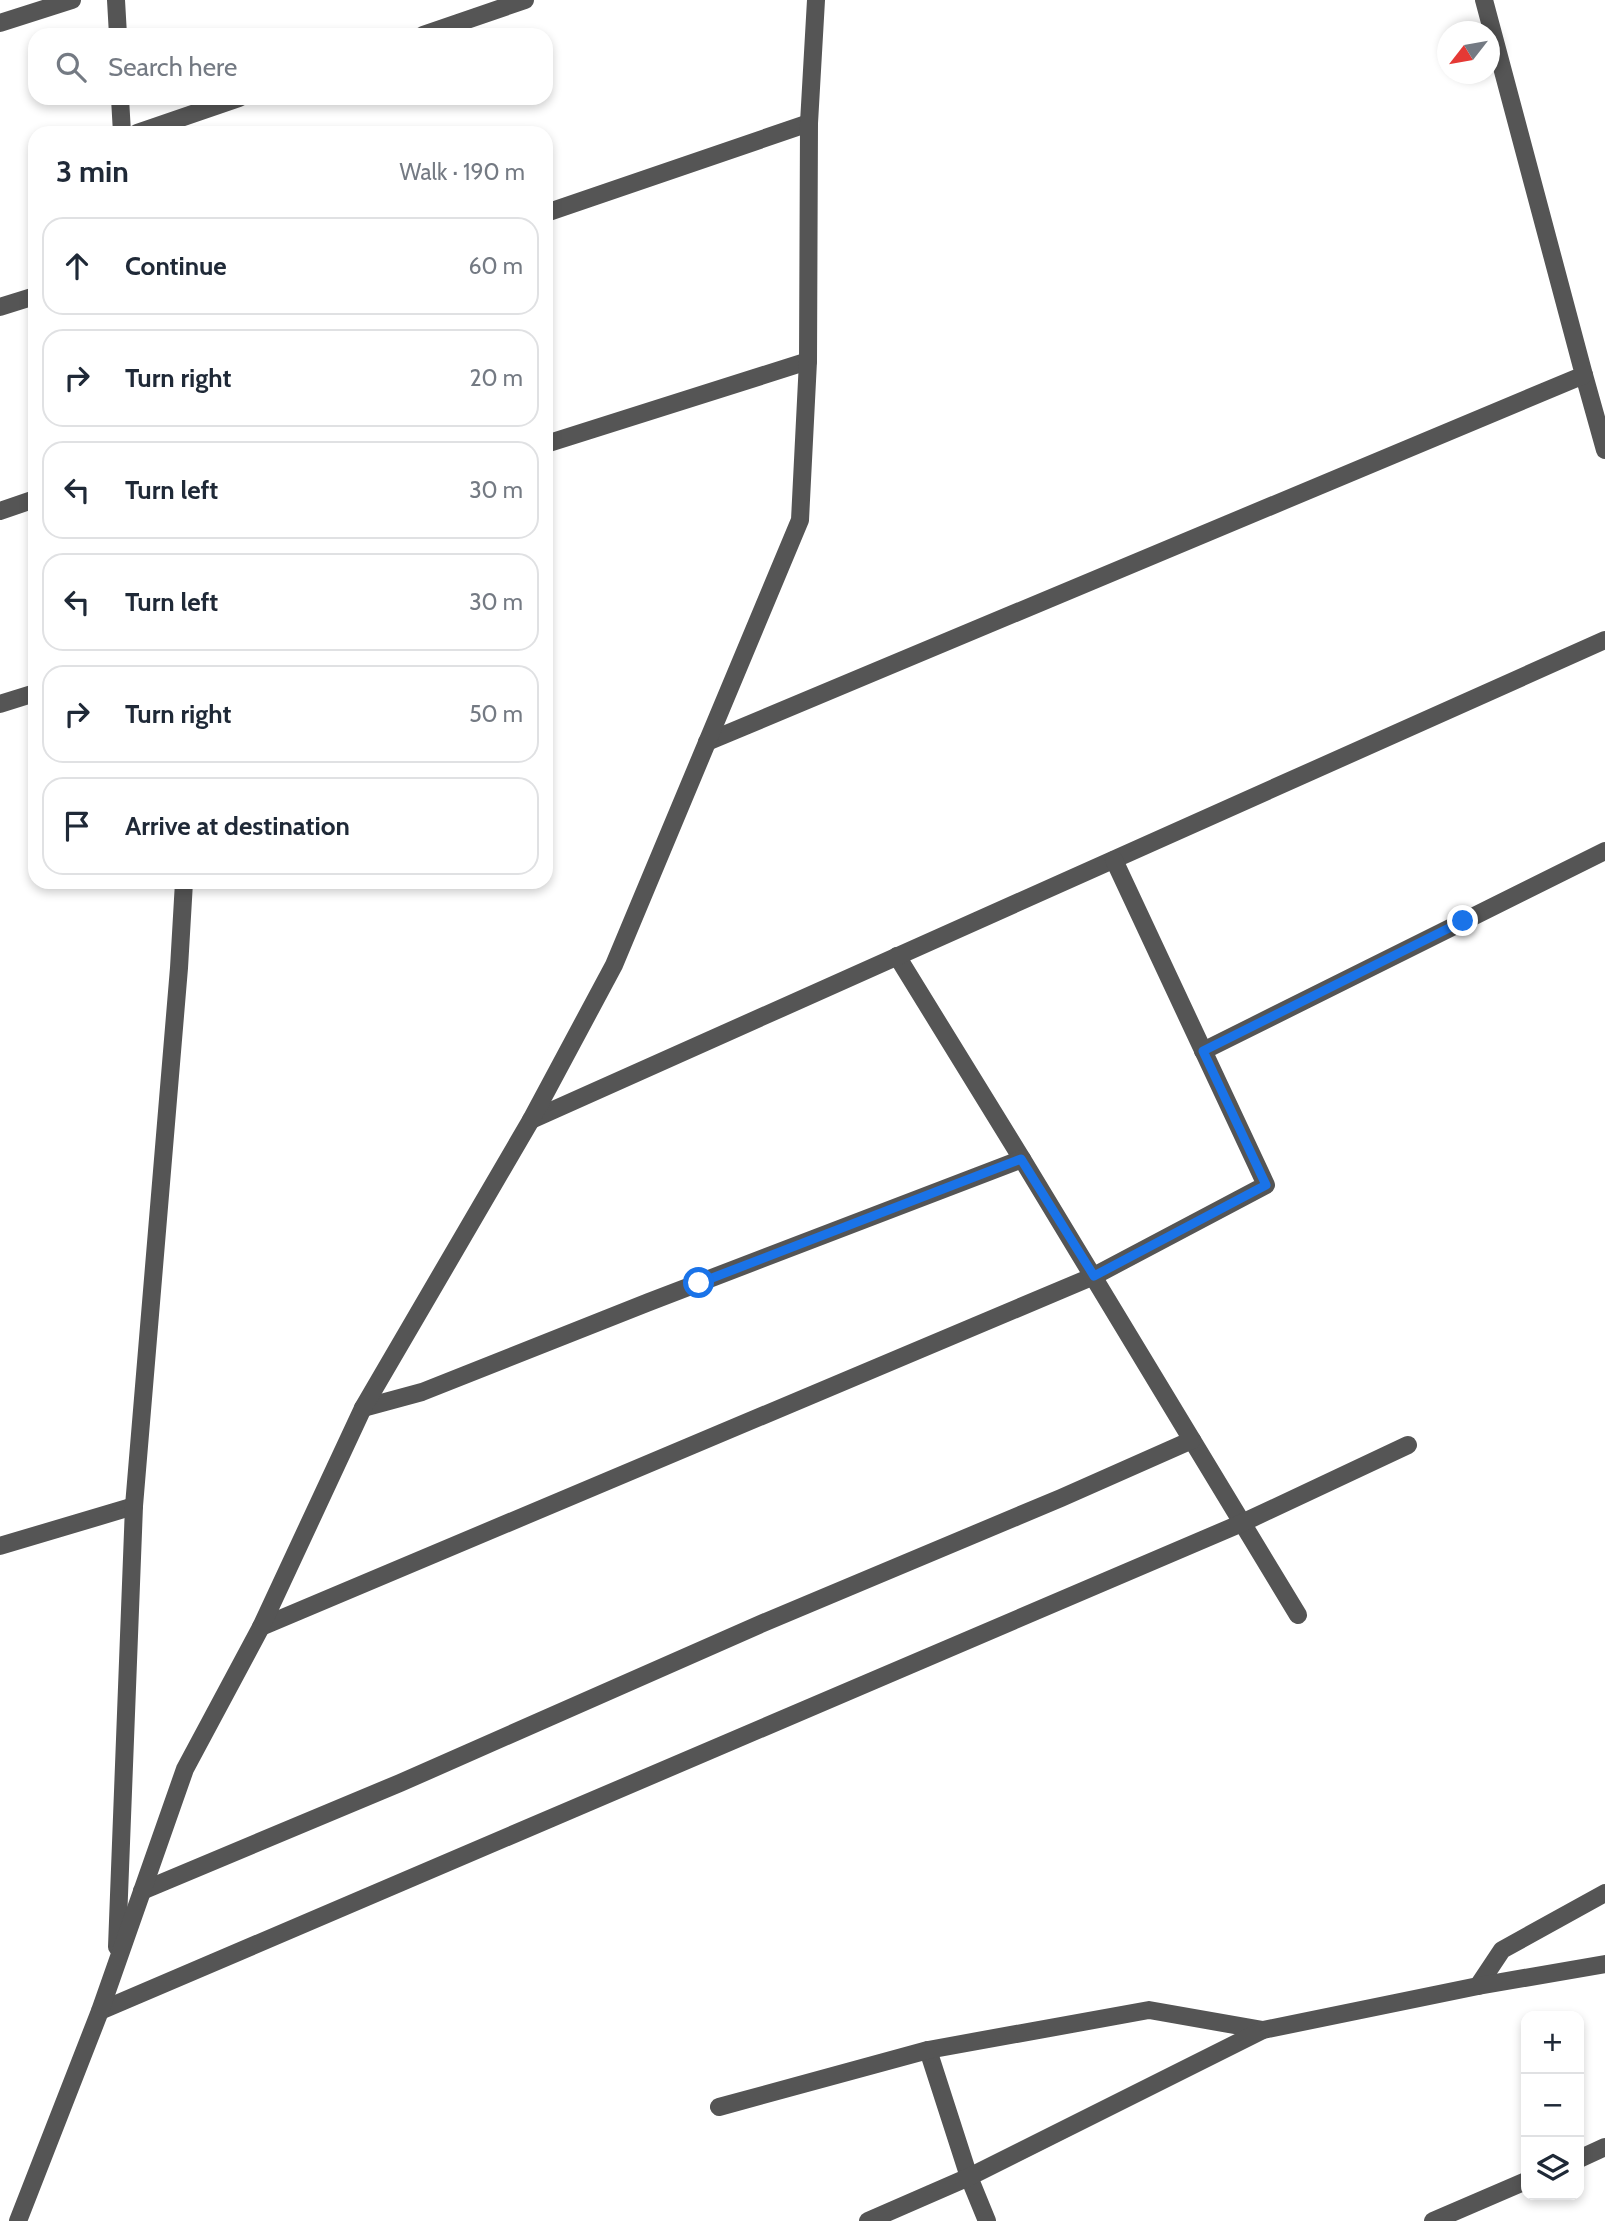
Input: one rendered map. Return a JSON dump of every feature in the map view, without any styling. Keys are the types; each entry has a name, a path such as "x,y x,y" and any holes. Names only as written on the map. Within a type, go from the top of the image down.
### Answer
{"street":[{"path":"0,23 72,0"},
{"path":"116,0 118,28"},
{"path":"443,28 525,0"},
{"path":"18,2221 100,2011 186,1769 261,1627 363,1408 531,1121 614,965 800,520 808,361 809,122 816,0"},
{"path":"1484,0 1605,450"},
{"path":"120,105 122,126"},
{"path":"157,126 219,105"},
{"path":"553,211 809,122"},
{"path":"0,307 28,298"},
{"path":"553,442 808,361"},
{"path":"707,742 1584,375"},
{"path":"0,510 28,501"},
{"path":"531,1121 1605,640"},
{"path":"0,704 28,695"},
{"path":"1203,1051 1605,851"},
{"path":"261,1627 1094,1276 1266,1185 1114,860"},
{"path":"116,1964 134,1506 184,889"},
{"path":"897,956 1298,1615"},
{"path":"363,1408 422,1392 1021,1159"},
{"path":"142,1891 400,1783 763,1623 1192,1440"},
{"path":"100,2011 1242,1523 1408,1445"},
{"path":"0,1546 134,1506"},
{"path":"1478,1986 1502,1950 1605,1893"},
{"path":"868,2221 969,2177 1264,2031 1478,1986 1605,1964"},
{"path":"719,2108 928,2050 1149,2010 1264,2031"},
{"path":"928,2050 969,2177 988,2221"},
{"path":"1584,2156 1605,2147"},
{"path":"1433,2221 1521,2183"}],"route":[{"path":"699,1283 1021,1159 1094,1276 1266,1185 1203,1051 1463,921"}]}
